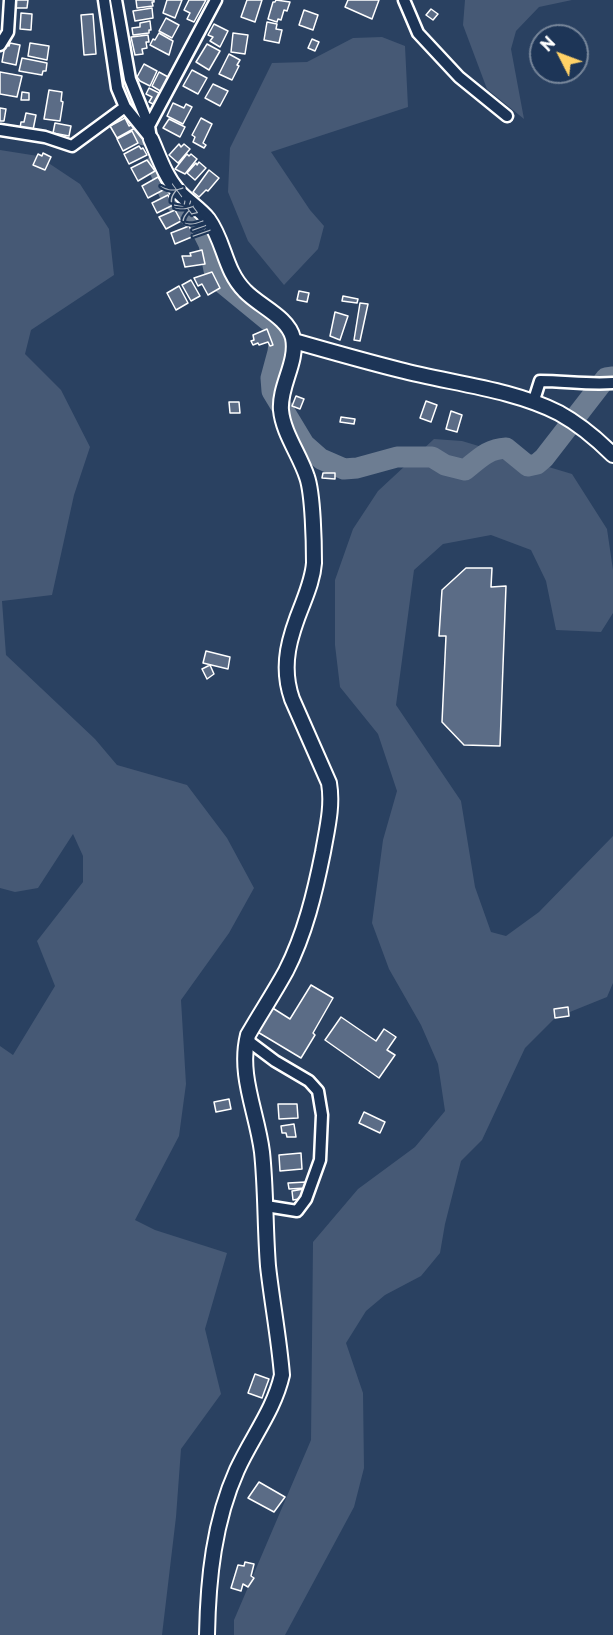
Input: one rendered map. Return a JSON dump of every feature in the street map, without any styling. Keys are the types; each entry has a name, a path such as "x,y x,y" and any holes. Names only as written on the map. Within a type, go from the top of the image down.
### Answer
{"street":[{"path":"0,45 8,32 10,0"},
{"path":"104,0 117,88 125,107 150,133"},
{"path":"116,0 130,79 150,133 173,184 208,219 238,284 250,297 285,324 294,341 281,410 287,431 308,480 314,561 313,576 290,638 285,670 292,699 329,783 330,809 317,882 304,930 286,970 247,1040 244,1059 245,1075 258,1123 266,1206 268,1266 282,1375 278,1392 269,1412 237,1469 228,1494 211,1564 207,1635"},
{"path":"150,133 216,0"},
{"path":"404,0 418,33 459,77 507,116"},
{"path":"0,130 45,137 72,146 125,107"},
{"path":"294,341 399,370 508,395 557,412 582,428 613,455"},
{"path":"533,404 540,381 610,383"},
{"path":"247,1040 275,1061 309,1081 318,1091 322,1115 320,1160 306,1199 297,1211 266,1206"}],"shaded area":[{"path":"465,0 572,0 539,7 516,31 511,49 524,119 487,89 463,25"},
{"path":"382,37 405,46 408,107 271,152 310,210 324,226 318,249 284,285 248,241 228,192 230,148 272,63 307,62 353,38"},
{"path":"0,150 38,156 80,184 109,229 114,275 31,330 25,354 61,390 90,447 74,495 52,595 2,601 6,655 95,739 117,765 187,785 227,838 254,888 229,933 181,1000 186,1084 179,1136 135,1220 155,1230 227,1253 205,1329 221,1394 181,1449 176,1517 162,1635 0,1635 0,1046 13,1055 55,986 37,941 83,882 83,856 73,834 38,888 15,892 0,888"},
{"path":"434,439 462,441 572,474 607,529 613,570 613,613 601,632 556,630 546,581 531,550 491,535 443,544 414,570 396,705 461,801 475,887 491,932 506,936 539,912 613,836 613,983 607,997 555,1018 525,1048 482,1140 461,1161 440,1253 421,1276 385,1295 366,1311 346,1343 363,1393 364,1468 354,1507 285,1635 234,1635 234,1620 311,1440 313,1242 358,1189 415,1147 445,1111 438,1064 421,1025 389,969 372,923 383,840 397,791 378,734 340,687 335,645 335,580 353,529 378,491"}],"building":[{"path":"15,0 28,0 27,8 14,8"},
{"path":"136,0 154,0 154,2 152,2 153,6 137,8"},
{"path":"167,0 182,0 175,18 163,13"},
{"path":"189,0 206,0 194,22 187,19 190,13 184,10"},
{"path":"247,0 262,0 255,22 241,17"},
{"path":"276,0 290,2 287,11 284,10 281,20 278,19 277,22 268,19 273,2"},
{"path":"348,0 379,0 372,19 345,7"},
{"path":"152,8 153,18 135,21 133,11"},
{"path":"431,9 438,14 433,20 426,15"},
{"path":"304,10 318,15 313,30 299,25"},
{"path":"21,13 32,14 31,30 20,29"},
{"path":"93,14 96,54 84,55 81,15"},
{"path":"166,18 179,25 172,38 159,31"},
{"path":"150,21 149,33 133,35 132,28 140,27 140,23"},
{"path":"267,22 277,24 276,29 282,30 279,43 264,40"},
{"path":"214,24 228,31 220,47 210,41 213,37 208,35"},
{"path":"159,33 173,41 169,55 150,45"},
{"path":"233,33 248,35 245,54 231,52"},
{"path":"148,35 147,48 142,49 143,54 135,55 131,37"},
{"path":"312,39 319,42 315,51 308,48"},
{"path":"10,43 20,45 16,65 2,62 5,45 9,46"},
{"path":"30,43 49,46 47,60 28,56"},
{"path":"207,44 220,51 209,70 196,62"},
{"path":"229,54 240,60 232,80 219,74"},
{"path":"22,58 47,63 46,71 43,71 42,75 19,71"},
{"path":"144,64 157,71 150,86 137,77"},
{"path":"192,70 207,78 198,94 183,86"},
{"path":"0,72 22,76 17,97 0,94"},
{"path":"159,72 170,78 162,92 152,86"},
{"path":"213,84 228,91 220,106 205,98"},
{"path":"149,88 163,95 157,106 149,102 152,97 146,94"},
{"path":"49,90 62,92 60,121 44,119"},
{"path":"22,92 29,93 29,100 21,100"},
{"path":"173,103 184,108 186,104 192,107 183,124 167,116"},
{"path":"0,108 6,109 4,121 0,121"},
{"path":"26,113 36,115 33,130 20,128"},
{"path":"125,118 129,126 133,124 135,128 117,138 110,126"},
{"path":"201,118 212,124 203,143 206,145 204,148 193,142 195,137 192,135"},
{"path":"169,119 185,127 180,137 163,128"},
{"path":"55,123 71,126 69,136 53,133"},
{"path":"132,131 138,143 123,151 117,139"},
{"path":"179,144 181,147 184,144 190,149 178,163 169,155"},
{"path":"139,146 147,155 129,164 124,154"},
{"path":"43,153 51,157 45,170 33,165 38,154 42,156"},
{"path":"187,154 197,159 185,174 175,169"},
{"path":"147,160 155,171 138,181 131,168"},
{"path":"199,162 206,168 195,180 187,173"},
{"path":"209,170 219,178 208,191 206,190 199,197 193,192"},
{"path":"158,177 165,189 148,198 142,186"},
{"path":"168,195 173,205 157,213 152,203"},
{"path":"175,210 181,221 166,229 159,217"},
{"path":"189,226 194,236 175,244 171,233"},
{"path":"202,250 205,264 185,267 182,256 191,256 190,253"},
{"path":"212,272 220,288 208,295 202,284 198,286 194,278"},
{"path":"191,280 200,296 191,301 182,285"},
{"path":"179,286 188,303 176,310 167,293"},
{"path":"299,291 309,293 307,302 297,300"},
{"path":"343,296 358,299 357,303 342,301"},
{"path":"360,303 368,304 360,341 354,340"},
{"path":"335,312 348,316 340,340 330,336"},
{"path":"267,329 273,345 270,346 268,342 253,345 251,341 254,340 253,335"},
{"path":"296,396 304,399 300,409 292,406"},
{"path":"426,401 437,405 431,422 420,418"},
{"path":"229,402 239,402 240,413 230,413"},
{"path":"451,411 462,415 457,432 446,429"},
{"path":"341,417 355,419 354,424 340,422"},
{"path":"323,473 335,473 335,479 322,478"},
{"path":"466,568 492,568 491,587 506,586 500,746 464,745 442,722 446,636 439,636 442,590"},
{"path":"206,651 230,657 228,669 203,663"},
{"path":"210,665 214,674 207,679 202,669"},
{"path":"311,985 333,998 301,1058 256,1031 271,1007 290,1019"},
{"path":"568,1007 569,1016 555,1018 554,1009"},
{"path":"341,1017 376,1041 384,1029 396,1037 387,1050 395,1055 379,1078 325,1040"},
{"path":"229,1099 231,1109 216,1112 214,1102"},
{"path":"278,1104 297,1104 298,1118 279,1119"},
{"path":"364,1112 385,1122 380,1133 359,1123"},
{"path":"294,1124 296,1137 287,1137 286,1133 282,1133 281,1126"},
{"path":"301,1153 302,1169 280,1171 279,1155"},
{"path":"306,1182 306,1188 289,1189 288,1183"},
{"path":"304,1189 305,1198 293,1200 292,1191"},
{"path":"255,1374 269,1379 262,1398 248,1393"},
{"path":"259,1482 285,1497 274,1512 248,1498"},
{"path":"245,1562 254,1564 251,1576 254,1578 248,1587 243,1584 241,1591 231,1588 238,1565 244,1566"}],"waterway":[{"name":"大沢川","path":"112,6 121,72 144,135"},
{"name":"大沢川","path":"157,163 171,197 201,228 209,244 214,270 221,282 271,323 280,335 271,378 272,391 304,444 321,459 344,469 357,468 397,457 432,457 445,465 465,470 488,452 506,448 528,466 537,464 606,378 613,377"}]}
